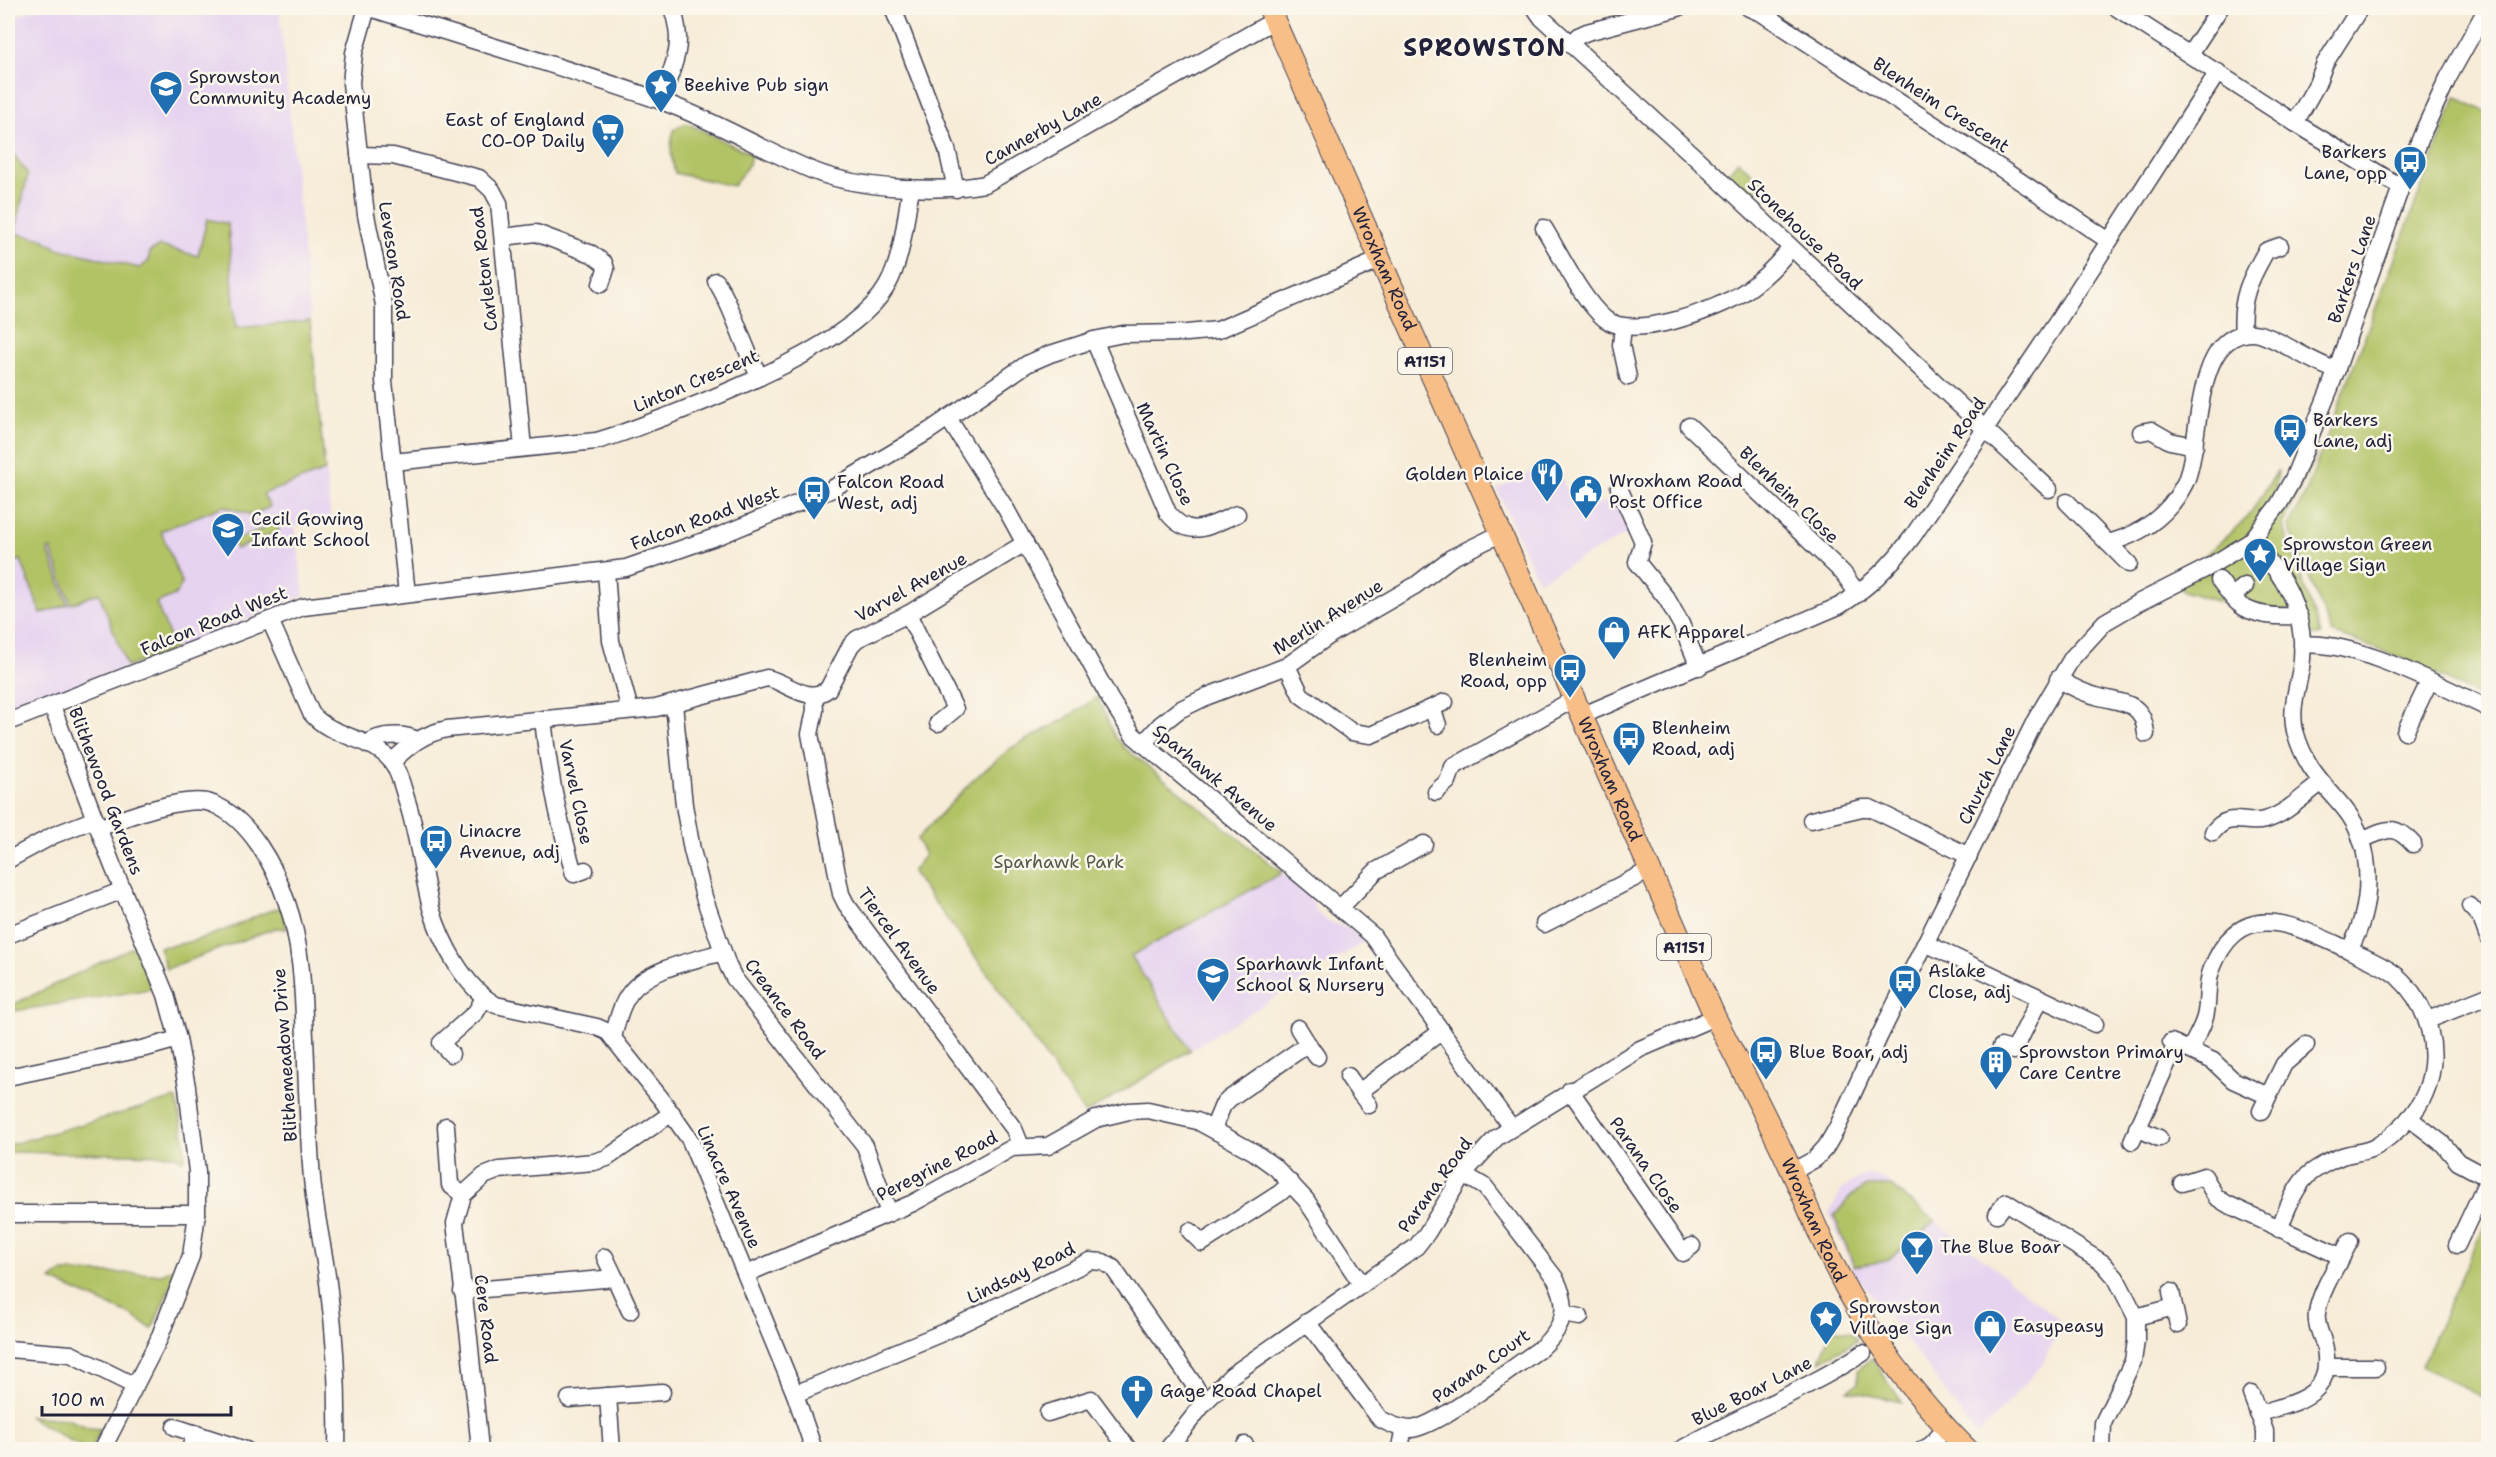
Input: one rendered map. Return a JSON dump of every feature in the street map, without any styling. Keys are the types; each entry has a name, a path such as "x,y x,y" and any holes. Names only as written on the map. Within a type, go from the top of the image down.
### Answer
{"main road":[{"name":"Wroxham Road","path":"1272,14 1715,1017 1792,1172 1834,1265 1879,1343 1914,1391 1968,1449"}],"street":[{"name":"Cannerby Lane","path":"369,8 661,101 816,172 845,179 911,188 956,189 985,184 1272,14"},
{"name":"Leveson Road","path":"369,8 351,71 369,237 384,305 384,381 407,594"},
{"path":"661,101 680,41 678,25 672,8"},
{"path":"892,8 947,149 956,189"},
{"name":"Stonehouse Road","path":"1535,8 1570,45 1704,166 1790,249 2049,489"},
{"path":"1570,45 1578,36 1587,32 1678,8"},
{"name":"Blenheim Crescent","path":"1749,8 1763,14 1857,74 2109,241"},
{"path":"2117,8 2295,123 2401,187"},
{"path":"2190,54 2220,8"},
{"path":"2295,123 2317,84 2325,63 2360,8"},
{"name":"Barkers Lane","path":"2251,541 2274,511 2293,479 2337,370 2401,187 2448,78 2487,8"},
{"name":"Blenheim Road","path":"1436,792 1449,781 1453,767 1578,707 1699,667 1839,606 1858,594 1897,558 2109,241 2218,72"},
{"name":"Carleton Road","path":"359,155 393,156 479,178 492,190 499,202 523,448"},
{"name":"Linton Crescent","path":"393,462 596,441 713,398 760,377 848,327 875,303 887,286 894,269 911,188"},
{"path":"1544,228 1591,304 1606,320 1623,327 1687,317 1721,304 1743,292 1767,274 1790,249"},
{"path":"503,237 536,233 592,254 608,262 601,284"},
{"path":"2243,334 2244,299 2248,283 2266,251 2280,246"},
{"name":"Falcon Road West","path":"8,722 303,607 626,568 721,535 808,500 863,471 948,418 1027,364 1094,339 1123,334 1218,330 1379,260"},
{"path":"716,280 724,294 751,362 760,377"},
{"path":"1623,327 1621,345 1628,377"},
{"path":"2108,543 2130,537 2149,526 2162,514 2184,484 2195,446 2202,392 2210,366 2226,342 2243,334 2255,333 2316,363 2337,370"},
{"name":"Martin Close","path":"1094,339 1168,513 1175,522 1184,528 1194,530 1237,514"},
{"name":"Sparhawk Avenue","path":"948,418 979,464 1025,543 1122,720 1143,744 1372,935 1511,1127"},
{"name":"Blenheim Close","path":"1689,426 1843,573 1858,594"},
{"path":"2141,432 2151,430 2170,441 2195,446"},
{"path":"1619,488 1643,542 1637,562 1672,607 1699,667"},
{"path":"2067,502 2129,564"},
{"name":"Merlin Avenue","path":"1143,744 1160,725 1179,710 1208,696 1287,666 1333,633 1416,585 1451,558 1500,534"},
{"path":"2251,541 2284,582 2299,616 2302,645 2301,667 2293,708 2294,728 2307,764 2321,783 2345,808 2361,840 2367,861 2368,880 2359,924 2349,951"},
{"name":"Church Lane","path":"1792,1172 1815,1159 1837,1128 1925,943 2058,679 2072,658 2105,622 2207,568 2251,541"},
{"name":"Varvel Avenue","path":"814,695 821,694 828,689 851,645 857,639 908,614 1025,543"},
{"path":"606,571 610,641 630,710"},
{"path":"2219,580 2238,591 2244,607 2276,617 2299,616"},
{"path":"908,614 958,707 938,723"},
{"path":"270,620 311,713 327,728 368,745 392,762 416,740 430,732 674,704 767,678 780,681 805,694 814,695"},
{"path":"2302,645 2328,645 2356,651 2488,708"},
{"path":"1287,666 1301,695 1352,732 1370,739 1438,705 1438,725"},
{"path":"2058,679 2084,692 2133,705 2145,721 2146,734"},
{"path":"2405,732 2429,682"},
{"name":"Tiercel Avenue","path":"814,695 815,710 810,734 841,894 1014,1130 1021,1146"},
{"name":"Creance Road","path":"674,704 684,805 692,850 704,897 734,978 865,1146 890,1213"},
{"name":"Blithewood Gardens","path":"52,706 166,994 178,1039 197,1172 197,1214 191,1256 158,1341 102,1449"},
{"name":"Varvel Close","path":"543,718 551,786 574,874"},
{"path":"368,745 376,738 405,736 416,740"},
{"name":"Linacre Avenue","path":"392,762 417,834 431,908 455,961 484,998 496,1005 513,1010 597,1027 608,1032 672,1113 690,1140 795,1394 814,1449"},
{"path":"2213,832 2224,821 2240,819 2257,822 2276,816 2321,783"},
{"name":"Blithemeadow Drive","path":"8,860 54,835 164,806 195,801 211,802 223,809 249,831 262,849 288,904 302,982 312,1179 332,1319 337,1398 337,1449"},
{"path":"1811,820 1870,808 1969,856"},
{"path":"2361,840 2388,829 2396,829 2413,844"},
{"path":"1341,907 1376,871 1424,844"},
{"path":"1544,924 1650,870"},
{"name":"Blithewood Gardens","path":"8,935 123,890"},
{"path":"2470,906 2481,918 2488,937"},
{"path":"2159,1138 2135,1134 2179,1046 2205,1018 2210,974 2227,943 2241,931 2257,923 2276,922 2291,925 2396,975 2410,991 2428,1020 2432,1054 2430,1076 2425,1094 2396,1133 2374,1148 2342,1156 2307,1176 2286,1211 2279,1229"},
{"path":"1925,943 2095,1024"},
{"path":"613,1037 622,1008 629,994 639,983 651,975 723,952"},
{"path":"2428,1020 2488,996"},
{"path":"441,1043 476,1012 484,998"},
{"path":"2010,1054 2040,998"},
{"name":"Parana Road","path":"1167,1449 1204,1404 1232,1375 1416,1247 1463,1174 1496,1138 1570,1090 1640,1049 1715,1017"},
{"path":"1213,1129 1223,1105 1229,1099 1313,1050 1298,1028"},
{"path":"1359,1092 1442,1031"},
{"path":"8,1077 146,1048 178,1039"},
{"path":"2261,1112 2284,1064 2306,1045"},
{"path":"2179,1046 2213,1061 2233,1080 2268,1096"},
{"path":"1348,1076 1370,1106"},
{"name":"Parana Close","path":"1570,1090 1683,1253 1692,1246"},
{"name":"Peregrine Road","path":"746,1274 890,1213 1012,1149 1021,1146 1048,1146 1096,1119 1129,1111 1148,1110 1197,1121 1254,1152 1291,1183 1306,1200 1362,1285"},
{"path":"446,1126 450,1185 463,1195 484,1176 499,1170 607,1158 672,1113"},
{"path":"2409,1118 2443,1144 2458,1162 2488,1179 2457,1245"},
{"name":"Parana Court","path":"1404,1428 1422,1427 1436,1421 1540,1349 1572,1316 1555,1278 1485,1187 1463,1174"},
{"path":"2182,1183 2204,1176 2216,1197 2279,1229 2342,1257"},
{"path":"1190,1231 1202,1244 1280,1193 1291,1183"},
{"name":"Cere Road","path":"463,1195 455,1223 462,1291 470,1338 480,1449"},
{"path":"2005,1202 2103,1263 2116,1278 2136,1317 2133,1361 2103,1423 2102,1449"},
{"path":"8,1214 197,1214"},
{"path":"2258,1414 2314,1393 2324,1378 2327,1367 2325,1346 2316,1315 2320,1301 2350,1241"},
{"path":"606,1257 630,1311"},
{"name":"Lindsay Road","path":"795,1394 942,1333 1090,1261 1103,1262 1113,1268 1195,1386 1204,1404"},
{"path":"462,1291 615,1278"},
{"path":"2136,1317 2173,1300 2178,1324"},
{"path":"1307,1322 1380,1419 1404,1428 1400,1447"},
{"path":"8,1349 71,1354 135,1386"},
{"name":"Blue Boar Lane","path":"1680,1449 1714,1430 1808,1386 1841,1374 1863,1353"},
{"path":"2327,1367 2376,1367"},
{"path":"569,1399 662,1392"},
{"path":"1048,1413 1093,1393 1129,1449"},
{"path":"2251,1394 2265,1431 2265,1449"},
{"path":"608,1396 612,1449"},
{"path":"175,1427 192,1441 246,1449"},
{"path":"1922,1449 1931,1445 1946,1428"}],"shaded area":[{"path":"37,8 279,8 331,523 295,526 304,596 201,639 8,712 8,20"},
{"path":"1553,461 1579,513 1613,498 1629,533 1538,581 1497,489"},
{"name":"Sparhawk Infant School & Nursery","path":"1282,873 1311,899 1317,913 1326,920 1350,929 1364,942 1190,1050 1131,956"},
{"path":"1865,1174 1884,1179 2062,1322 2044,1361 2004,1408 1976,1436 1925,1363 1855,1274 1829,1213 1843,1188"}],"green space":[{"path":"2456,97 2488,113 2488,700 2407,660 2332,633 2289,527 2307,489"},
{"path":"686,123 751,154 749,164 733,186 675,173 671,150 673,134 675,128"},
{"path":"8,147 28,174 15,233 43,239 57,248 139,268 148,262 150,251 160,246 198,256 207,219 228,224 236,328 310,321 325,471 263,494 270,507 252,515 223,506 161,531 182,584 175,595 156,603 175,649 127,667 99,593 71,604 51,549 48,550 68,604 41,614 21,560 8,563"},
{"path":"1738,161 1764,183 1749,201 1723,179"},
{"path":"2316,454 2283,525 2321,635 2307,635 2276,612 2247,603 2241,596 2254,583 2249,576 2233,588 2231,605 2183,591 2172,573 2200,560 2248,517 2278,470 2275,494"},
{"path":"276,523 279,531 236,549 233,541"},
{"name":"Sparhawk Park","path":"1097,697 1115,737 1125,748 1282,873 1131,956 1190,1050 1085,1114 986,971 912,872 925,855 917,839 975,778 1011,748 1063,720"},
{"path":"282,907 287,929 275,928 166,969 159,947 209,936"},
{"path":"132,947 135,948 151,989 16,1011 12,1005"},
{"path":"175,1098 184,1136 185,1158 182,1160 174,1155 8,1152 8,1145"},
{"path":"1866,1186 1891,1186 1935,1221 1887,1261 1854,1266 1834,1216 1852,1195"},
{"path":"2488,1218 2488,1400 2421,1366"},
{"path":"174,1268 177,1270 152,1329 131,1315 51,1280 62,1272 162,1274"},
{"path":"1832,1329 1852,1332 1857,1341 1820,1361"},
{"path":"1872,1358 1902,1402 1848,1390 1858,1384 1858,1370"},
{"path":"28,1416 67,1419 90,1428 101,1429 91,1449 84,1449"}],"place":[{"name":"Beehive Pub sign","path":"661,114"},
{"name":"Sprowston Community Academy","path":"166,116"},
{"name":"East of England CO-OP Daily","path":"608,159"},
{"name":"Barkers Lane, opp","path":"2410,191"},
{"name":"Barkers Lane, adj","path":"2290,459"},
{"name":"Golden Plaice","path":"1547,503"},
{"name":"Wroxham Road Post Office","path":"1586,520"},
{"name":"Falcon Road West, adj","path":"814,521"},
{"name":"Cecil Gowing Infant School","path":"228,558"},
{"name":"Sprowston Green Village Sign","path":"2260,583"},
{"name":"AFK Apparel","path":"1614,661"},
{"name":"Blenheim Road, opp","path":"1570,699"},
{"name":"Blenheim Road, adj","path":"1629,767"},
{"name":"Linacre Avenue, adj","path":"436,870"},
{"name":"Sparhawk Infant School & Nursery","path":"1213,1003"},
{"name":"Aslake Close, adj","path":"1905,1010"},
{"name":"Blue Boar, adj","path":"1766,1081"},
{"name":"Sprowston Primary Care Centre","path":"1996,1091"},
{"name":"The Blue Boar","path":"1917,1276"},
{"name":"Sprowston Village Sign","path":"1826,1346"},
{"name":"Easypeasy","path":"1990,1355"},
{"name":"Gage Road Chapel","path":"1137,1420"}],"district":[{"name":"SPROWSTON","path":"1485,48"}]}
